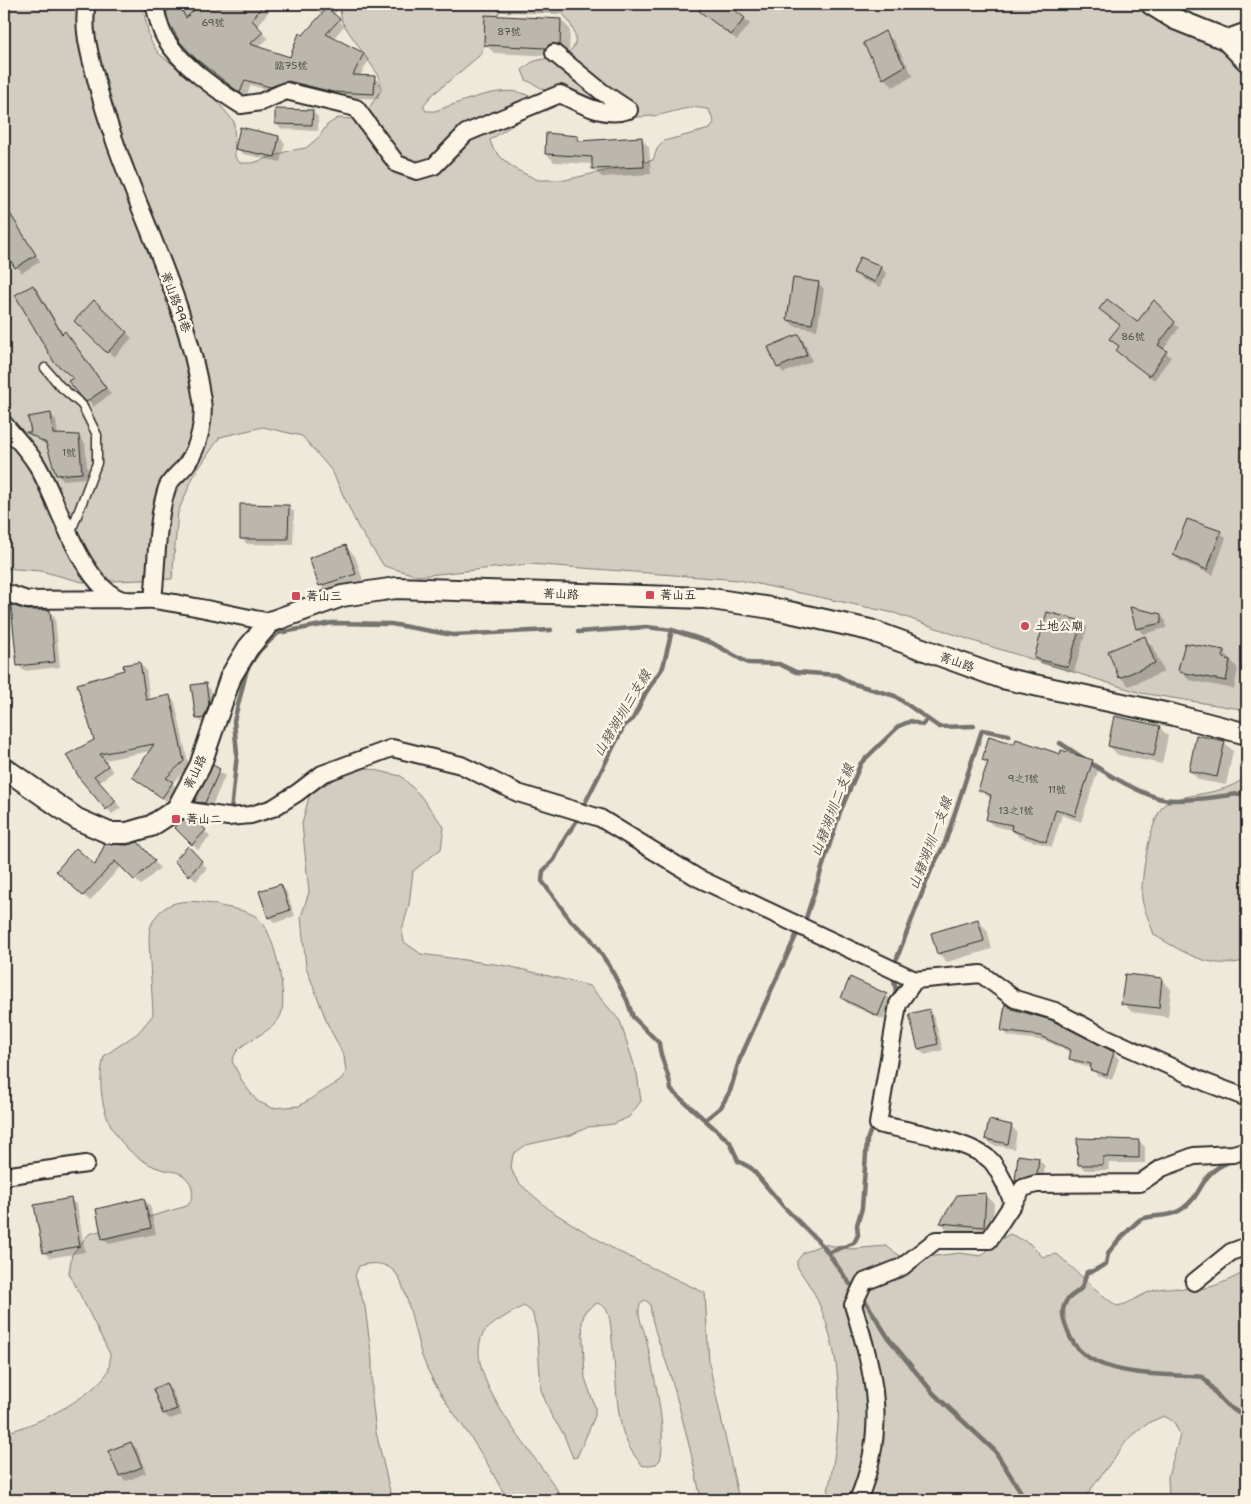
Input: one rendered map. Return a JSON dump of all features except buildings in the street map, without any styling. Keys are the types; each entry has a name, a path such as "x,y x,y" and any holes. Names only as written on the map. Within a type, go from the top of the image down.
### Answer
{"street":[{"name":"菁山路99巷","path":"87,4 88,45 98,88 118,154 188,333 202,402 199,438 188,462 168,485 163,504 153,600"},
{"path":"154,4 163,36 175,52 222,93 241,105 261,102 286,91 356,108 397,164 417,171 434,166 466,133 560,94 592,110 617,114 629,110 602,92 554,52"},
{"path":"1152,4 1176,19 1225,39 1247,61"},
{"path":"1225,39 1247,31"},
{"path":"4,424 37,464 70,536 94,578 108,593 121,599"},
{"name":"菁山路","path":"4,768 77,819 109,833 127,832 151,826 177,809 200,766 231,676 248,648 270,622 342,596 396,588 706,598 771,608 870,630 1002,678 1165,713 1247,734"},
{"path":"4,592 28,600 153,600 270,622"},
{"path":"177,809 228,817 251,815 281,803 322,774 392,748 461,764 518,793 600,818 698,878 915,980 981,974 1015,998 1055,1010 1172,1067 1247,1098"},
{"path":"915,980 898,1004 878,1124 963,1145 990,1160 1011,1196 1013,1204"},
{"path":"858,1500 870,1472 877,1416 870,1360 853,1304 864,1282 902,1268 936,1240 989,1240 1023,1188 1036,1184 1140,1183 1162,1168 1194,1156 1234,1154 1247,1150"},
{"path":"4,1176 86,1164"},
{"path":"1194,1282 1231,1252 1247,1246"}],"lane":[{"path":"45,368 60,386 82,404 97,435 97,463 70,536"}],"shaded area":[{"path":"4,4 142,4 150,40 159,54 209,91 234,122 235,157 240,163 253,163 288,151 306,148 319,137 327,125 338,118 351,119 367,111 381,90 379,76 342,22 339,4 1135,4 1182,30 1228,52 1247,72 1247,710 1141,693 973,641 894,613 739,580 530,564 419,576 384,566 358,527 332,471 302,436 263,427 220,437 194,475 178,512 172,579 82,582 41,571 4,568","holes":["500,11 562,13 572,28 575,45 572,49 559,56 530,63 522,70 526,80 576,109 610,118 652,116 702,108 709,110 714,122 710,129 664,141 657,149 653,160 565,180 538,180 517,170 506,162 493,149 490,140 532,112 529,96 519,92 495,92 435,111 426,111 423,106 431,96 479,56 490,35 490,26"]},
{"path":"366,768 401,776 419,794 444,827 441,849 413,871 409,905 402,930 404,942 421,954 508,966 590,986 620,1021 637,1074 641,1101 629,1117 614,1124 588,1127 571,1135 526,1145 513,1154 511,1168 520,1184 551,1211 617,1251 705,1293 709,1363 739,1500 701,1500 691,1453 667,1365 655,1331 650,1304 645,1300 640,1304 639,1313 656,1385 661,1418 662,1448 660,1460 656,1464 643,1466 630,1449 622,1429 609,1316 604,1306 597,1303 585,1311 582,1323 585,1378 595,1407 595,1416 577,1457 573,1458 563,1433 551,1415 541,1390 537,1331 532,1312 524,1306 495,1323 483,1334 479,1352 483,1373 493,1396 563,1500 508,1500 481,1453 440,1392 427,1368 419,1347 407,1299 395,1272 387,1266 369,1264 359,1266 355,1276 365,1307 372,1360 372,1399 376,1432 392,1500 4,1500 4,1433 30,1425 72,1403 96,1385 107,1374 109,1369 110,1354 69,1273 72,1254 89,1234 187,1206 192,1198 191,1185 185,1177 178,1173 155,1167 140,1159 127,1148 109,1121 101,1090 104,1056 138,1033 153,1015 149,943 150,928 163,909 172,904 192,901 246,912 258,918 264,925 274,947 278,961 283,1002 282,1011 275,1024 242,1046 232,1061 243,1083 257,1101 272,1108 299,1106 340,1081 346,1072 344,1056 328,1025 306,967 301,917 309,892 302,824 310,793 339,777"},
{"path":"1247,776 1247,960 1234,963 1210,962 1188,954 1154,935 1142,899 1148,846 1156,818 1162,807 1168,802 1229,787"},
{"path":"1010,1234 1029,1243 1043,1257 1057,1254 1117,1306 1159,1289 1210,1287 1247,1271 1247,1500 1169,1500 1168,1477 1180,1435 1174,1422 1164,1416 1150,1422 1128,1439 1083,1500 829,1500 828,1492 838,1418 839,1394 837,1371 826,1323 815,1294 797,1266 797,1261 803,1253 823,1244 850,1249 886,1246 916,1267 926,1257 960,1253 981,1256"}],"waterway":[{"path":"231,812 237,754 234,721 247,669 260,650 278,633 332,623 391,624 453,635 551,630"},
{"path":"578,632 646,627 672,630 712,643 748,663 779,664 796,672 837,675 851,683 895,696 939,727 974,726"},
{"name":"山豬湖圳三支線","path":"584,805 624,726 633,719 645,694 663,667 672,630"},
{"name":"山豬湖圳二支線","path":"806,918 840,812 861,763 899,726 911,721 922,725 927,720"},
{"name":"山豬湖圳一支線","path":"895,963 931,870 945,843 982,730 1009,735"},
{"path":"1060,743 1133,788 1158,798 1189,800 1247,793"},
{"path":"580,816 565,838 554,860 543,871 542,881 571,921 589,936 610,967 627,1000 633,1017 659,1043 671,1090 730,1142 738,1161 751,1168 784,1207 823,1246 850,1284"},
{"path":"705,1120 721,1107 730,1091 739,1061 799,929"},
{"path":"893,974 896,991 894,999"},
{"path":"828,1253 854,1243 858,1235 857,1225 862,1208 867,1140 873,1124"},
{"path":"1234,1160 1213,1171 1190,1203 1182,1209 1172,1214 1138,1221 1111,1249 1106,1264 1087,1272 1082,1287 1065,1302 1063,1313 1068,1332 1077,1348 1090,1359 1126,1371 1203,1377 1227,1405 1247,1414"},
{"path":"864,1299 889,1339 934,1394 995,1451 1026,1500"}],"place":[{"name":"菁山五","path":"650,595"},
{"name":"菁山三","path":"296,596"},
{"name":"土地公廟","path":"1025,626"},
{"name":"菁山二","path":"176,819"}]}
